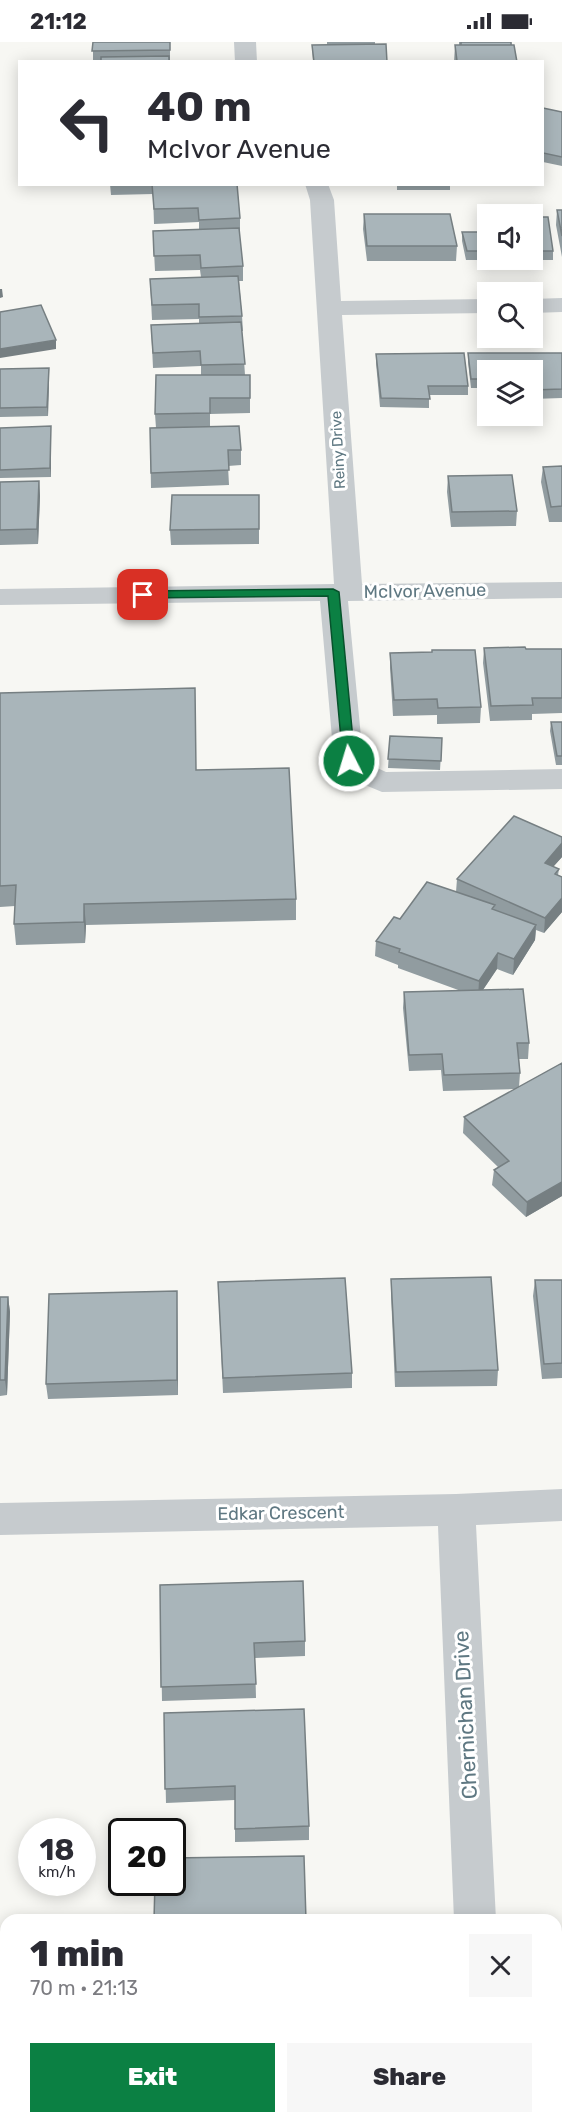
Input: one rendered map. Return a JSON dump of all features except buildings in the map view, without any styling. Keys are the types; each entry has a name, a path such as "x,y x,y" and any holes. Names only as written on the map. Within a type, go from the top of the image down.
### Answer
{"street":[{"path":"245,42 246,60"},
{"name":"Reiny Drive","path":"317,186 322,200 345,561 341,592 349,761 363,773 382,782 562,779"},
{"path":"543,306 562,305"},
{"path":"330,308 477,306"},
{"name":"McIvor Avenue","path":"0,597 562,590"},
{"name":"Edkar Crescent","path":"0,1519 456,1510 562,1505"},
{"name":"Chernichan Drive","path":"456,1510 474,1914"}],"route":[{"path":"143,595 333,592 349,761"}]}
